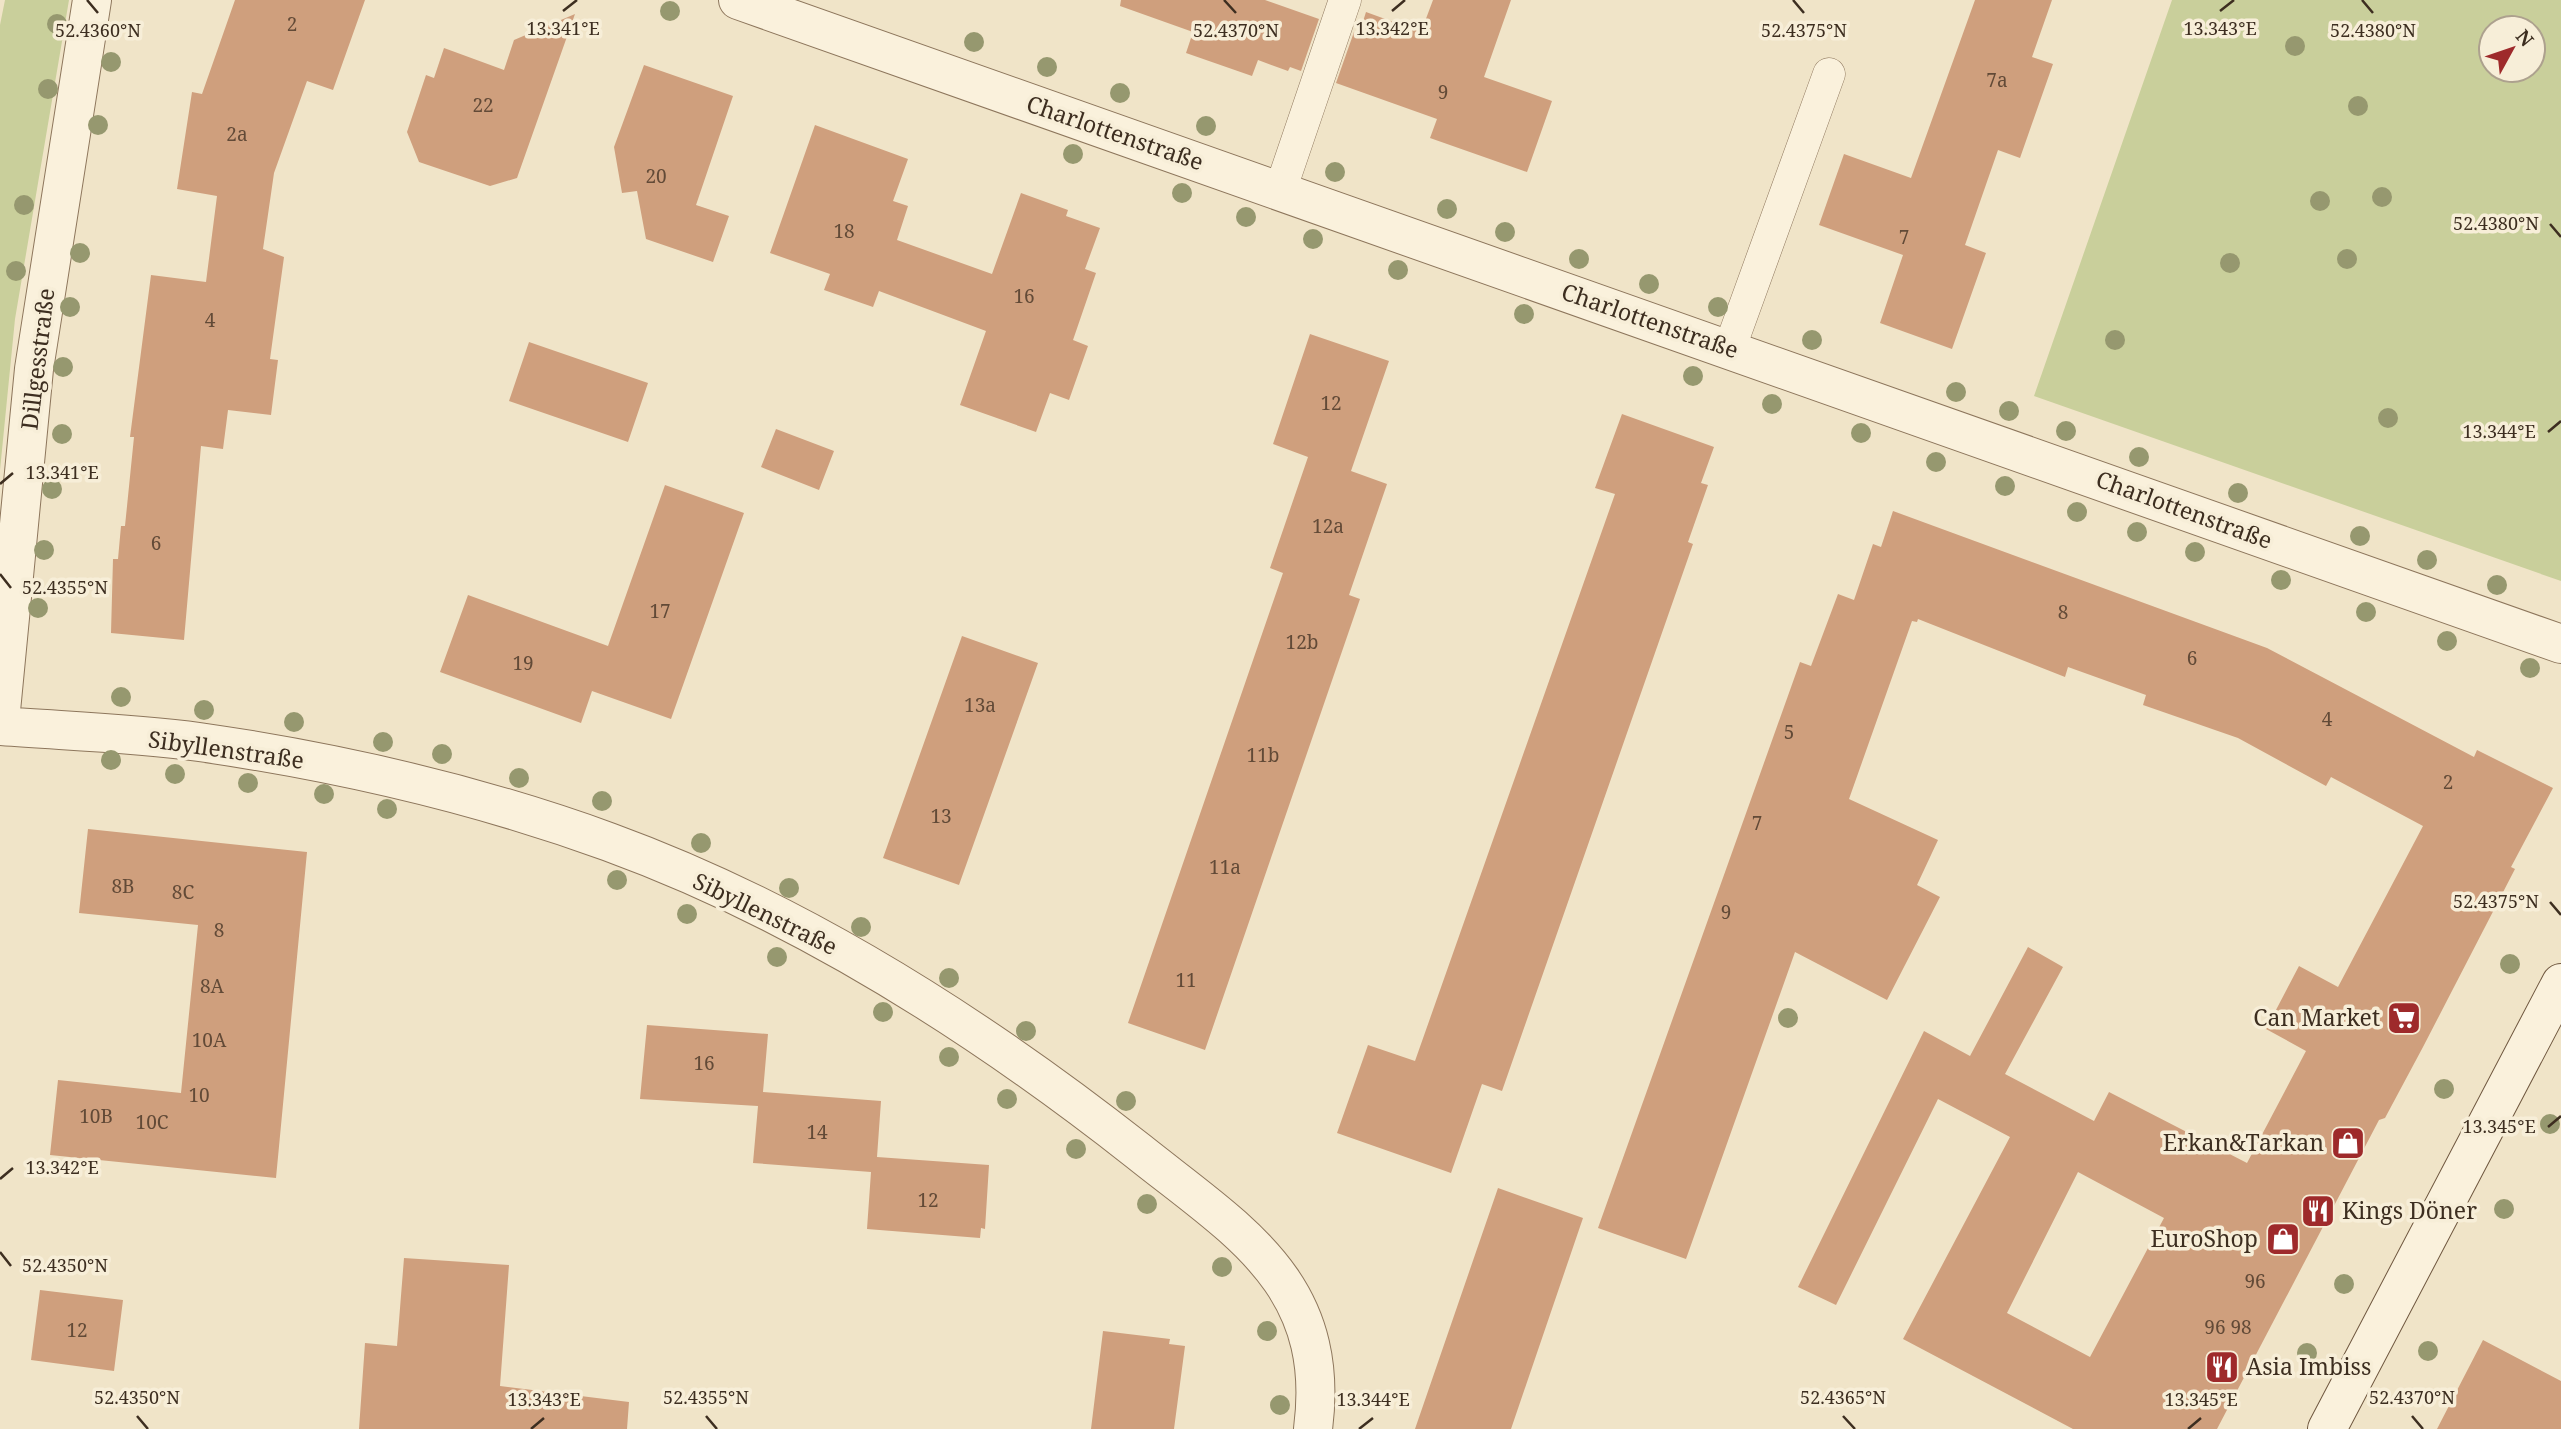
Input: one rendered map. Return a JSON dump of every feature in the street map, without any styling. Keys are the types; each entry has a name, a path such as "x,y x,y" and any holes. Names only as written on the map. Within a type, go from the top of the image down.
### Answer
{"street":[{"name":"Dillgesstraße","path":"0,723 34,369 92,0"},
{"name":"Charlottenstraße","path":"738,0 2561,645"},
{"name":"Sibyllenstraße","path":"0,723 196,742 357,770 435,788 611,843 715,887 864,963 1067,1096 1243,1234 1287,1284 1306,1325 1315,1364 1317,1401 1313,1429"},
{"path":"2327,1429 2561,983"}],"lane":[{"path":"1280,191 1345,0"},
{"path":"1729,350 1829,74"}],"green space":[{"path":"5,0 69,0 15,319 0,470 0,25"},
{"path":"2172,0 2561,0 2561,581 2034,396"}],"building":[{"path":"235,0 365,0 333,90 307,81 274,173 263,249 284,257 270,359 278,360 271,415 228,410 223,449 201,446 184,640 111,633 113,559 118,559 121,526 125,526 134,437 130,437 151,275 206,282 217,196 177,189 192,92 202,94"},
{"path":"1121,0 1265,0 1319,19 1301,71 1290,67 1288,71 1258,60 1252,76 1186,53 1193,32 1120,6"},
{"path":"1433,0 1511,0 1484,77 1552,101 1527,172 1430,138 1437,119 1336,83 1354,32 1359,34 1366,12 1421,32"},
{"path":"1975,0 2052,0 2032,57 2053,64 2020,158 1998,150 1965,245 1986,253 1952,349 1880,323 1903,255 1819,225 1844,154 1911,178"},
{"path":"575,14 517,178 490,186 419,162 407,132 426,75 434,78 444,48 504,70 514,40"},
{"path":"644,65 733,96 696,205 729,216 713,262 646,239 637,191 622,193 614,147"},
{"path":"815,125 908,159 893,201 908,206 897,240 992,274 1021,193 1068,210 1066,216 1100,228 1085,269 1096,273 1073,340 1088,346 1069,400 1050,393 1036,432 960,405 986,331 879,291 873,307 824,290 830,274 770,253"},
{"path":"1310,334 1389,361 1351,471 1387,484 1349,595 1360,599 1205,1050 1128,1023 1283,573 1270,568 1308,457 1273,444"},
{"path":"529,342 648,383 628,442 509,401"},
{"path":"1622,414 1714,447 1701,483 1708,485 1688,542 1693,544 1502,1091 1482,1084 1451,1173 1337,1133 1368,1045 1415,1061 1615,494 1595,488"},
{"path":"776,429 834,451 819,490 761,467"},
{"path":"665,485 744,513 671,719 592,691 581,723 440,672 468,595 608,646"},
{"path":"1893,511 2267,648 2474,757 2477,750 2553,788 2511,867 2515,869 2423,1047 2385,1118 2379,1120 2217,1429 2073,1429 1903,1339 2010,1137 1938,1099 1836,1305 1798,1287 1924,1031 1970,1056 2028,947 2063,967 2005,1074 2094,1121 2109,1092 2247,1163 2306,1051 2266,1029 2299,966 2338,987 2423,826 2331,777 2326,786 2238,738 2143,705 2146,695 2068,667 2065,677 1918,619 1917,622 1912,621 1849,799 1938,840 1917,885 1940,897 1887,1000 1795,952 1686,1259 1598,1228 1800,662 1811,666 1838,594 1854,600 1873,544 1881,547","holes":["2078,1172 2164,1218 2090,1357 2007,1313"]},
{"path":"962,636 1038,663 959,885 883,858"},
{"path":"88,829 307,852 276,1178 50,1155 58,1080 181,1093 198,925 79,913"},
{"path":"647,1025 768,1034 763,1092 881,1101 877,1157 989,1165 985,1229 981,1228 980,1238 867,1229 871,1172 753,1163 758,1106 640,1099"},
{"path":"1498,1188 1583,1218 1511,1429 1415,1429"},
{"path":"404,1258 509,1265 500,1386 629,1402 627,1429 359,1429 365,1343 397,1346"},
{"path":"40,1290 123,1300 114,1371 31,1360"},
{"path":"1103,1331 1170,1339 1169,1344 1185,1346 1174,1429 1091,1429"},
{"path":"2483,1340 2561,1381 2561,1429 2437,1429"}],"place":[{"name":"Can Market","path":"2404,1018"},
{"name":"Erkan&Tarkan","path":"2348,1143"},
{"name":"Kings Döner","path":"2318,1211"},
{"name":"EuroShop","path":"2283,1239"},
{"name":"Asia Imbiss","path":"2222,1367"}]}
